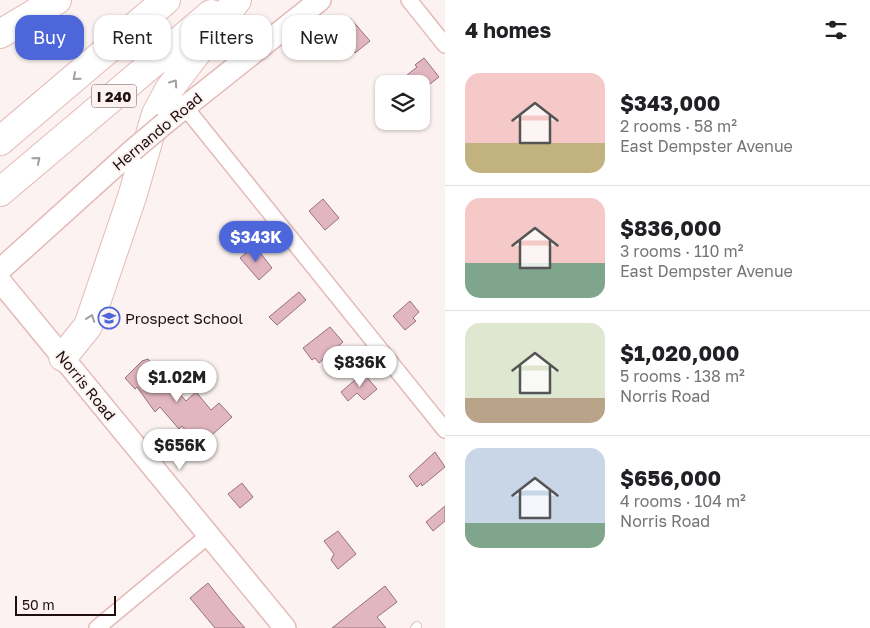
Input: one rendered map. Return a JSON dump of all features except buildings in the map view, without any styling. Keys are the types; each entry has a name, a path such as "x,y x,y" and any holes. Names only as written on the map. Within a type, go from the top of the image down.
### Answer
{"highway":[{"path":"0,34 57,0"},
{"name":"I 240","path":"0,141 166,0"},
{"name":"I 240","path":"0,192 227,0"},
{"path":"63,357 88,326 132,196 156,114 170,88 237,0"}],"main road":[{"name":"Hernando Road","path":"0,270 165,123 320,0"},
{"name":"Norris Road","path":"0,281 285,628"}],"street":[{"path":"408,0 445,45"},
{"path":"185,107 445,430"},
{"path":"97,628 209,535"}],"place":[{"name":"Prospect School","path":"109,318"}]}
